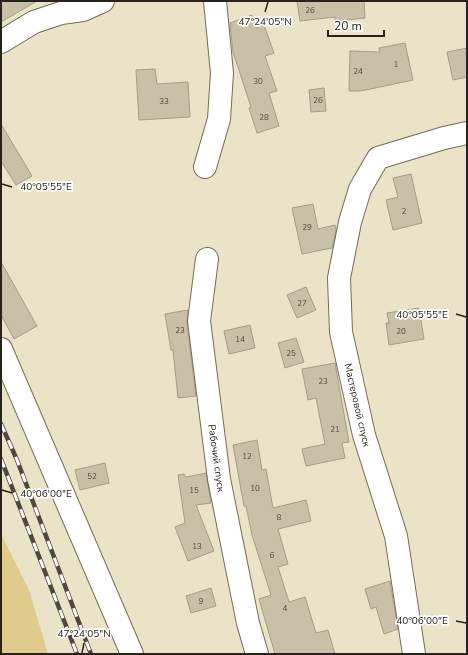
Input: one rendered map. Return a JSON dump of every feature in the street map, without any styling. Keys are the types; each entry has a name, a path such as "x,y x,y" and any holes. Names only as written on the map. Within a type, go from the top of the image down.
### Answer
{"street":[{"path":"1,42 34,22 61,13 82,10 103,1"},
{"path":"205,167 219,119 222,73 215,1"},
{"name":"Мастеровой спуск","path":"414,654 396,536 364,435 341,332 339,278 350,222 360,189 378,158 444,138 467,133"},
{"name":"Рабочий спуск","path":"207,259 200,321 220,479 248,623 257,654"},
{"path":"1,349 132,654"}],"shaded area":[{"path":"1,534 29,590 48,654 1,654"}],"building":[{"path":"1,1 37,1 1,22"},
{"path":"297,1 364,1 365,18 335,21 335,17 300,21"},
{"path":"252,15 256,28 264,25 274,53 265,56 277,91 269,93 279,126 257,133 249,108 251,107 233,52 230,23"},
{"path":"405,43 413,80 361,91 349,91 350,51 380,52 379,48"},
{"path":"467,48 467,77 453,80 447,52"},
{"path":"155,69 157,84 188,82 190,117 139,120 136,70"},
{"path":"324,88 326,111 311,112 309,90"},
{"path":"1,124 32,176 16,185 1,161"},
{"path":"411,174 422,223 393,230 386,200 398,197 393,178"},
{"path":"313,204 318,229 335,225 336,230 332,248 302,254 292,208"},
{"path":"1,262 37,326 14,339 1,315"},
{"path":"306,287 316,310 297,318 287,295"},
{"path":"419,308 424,339 389,345 386,323 389,323 387,313"},
{"path":"188,310 187,323 196,396 178,398 173,350 171,350 165,314"},
{"path":"250,325 255,348 229,354 224,331"},
{"path":"296,338 304,362 285,368 278,343"},
{"path":"335,363 349,442 342,443 345,458 306,466 302,449 325,444 316,398 308,400 302,369"},
{"path":"257,440 262,470 266,469 273,508 306,500 311,521 278,529 288,564 278,567 289,602 305,597 316,633 328,630 335,654 275,654 259,599 271,595 252,535 246,506 244,506 233,445"},
{"path":"105,463 109,483 80,490 75,470"},
{"path":"206,473 211,503 196,505 214,551 188,561 175,527 185,523 178,475 184,474 186,477"},
{"path":"390,581 398,629 384,634 376,607 371,609 365,589"},
{"path":"211,588 216,606 191,613 186,596"}],"railway":[{"path":"1,424 17,460 91,654"},
{"path":"1,459 77,654"}]}
